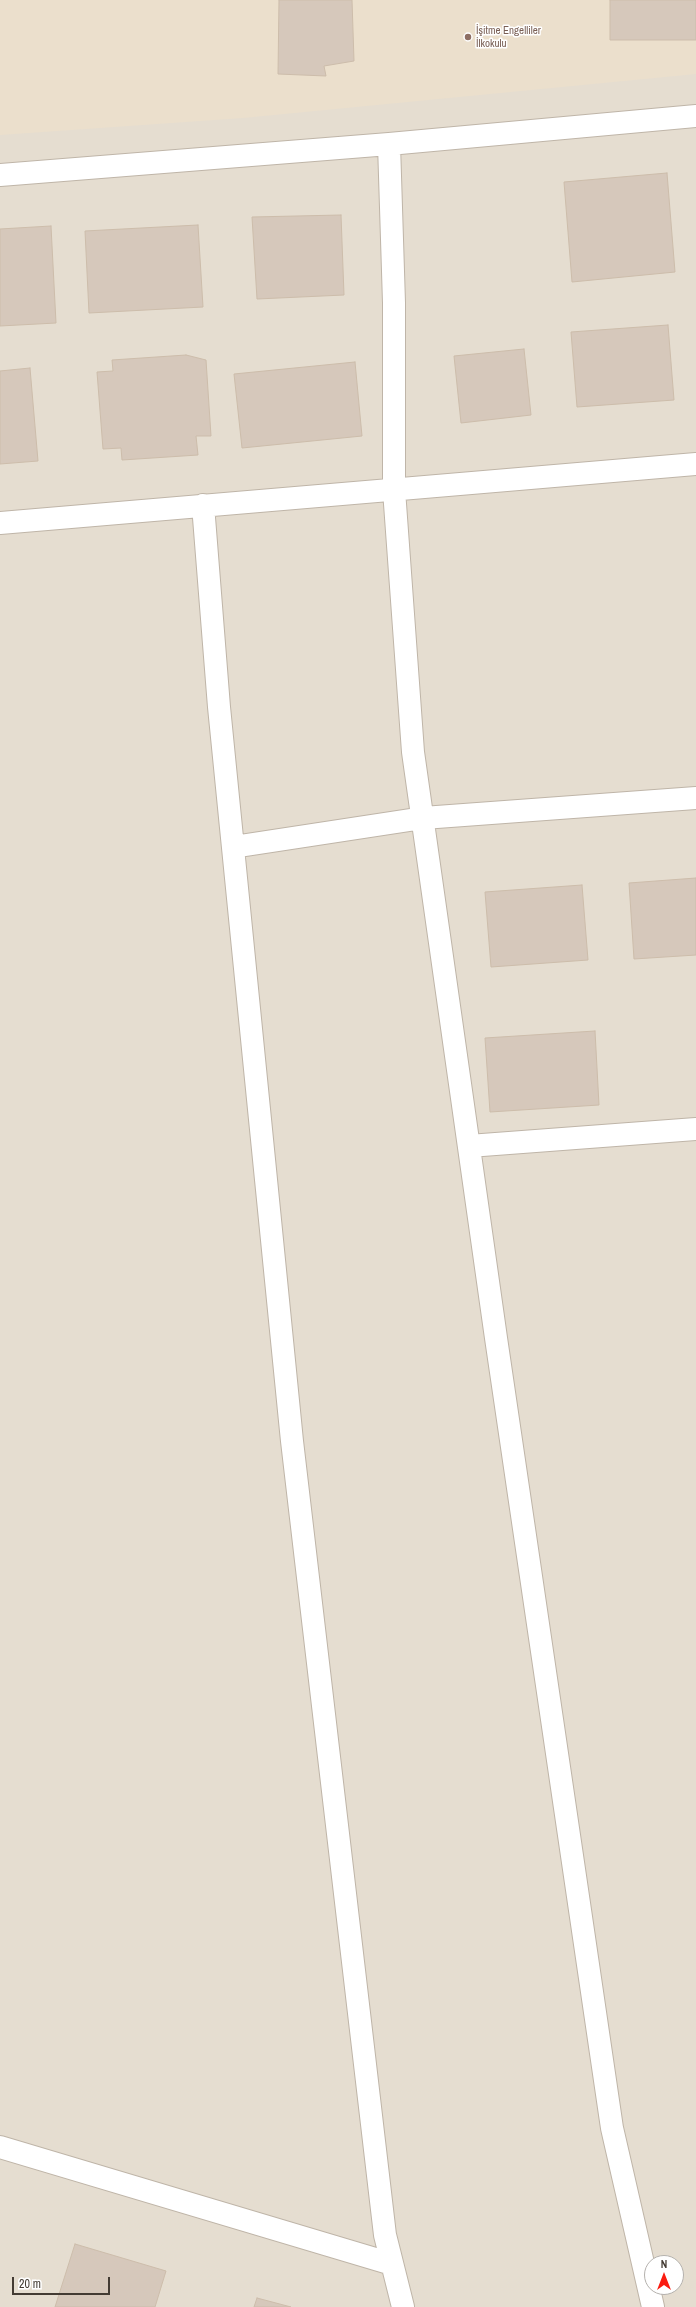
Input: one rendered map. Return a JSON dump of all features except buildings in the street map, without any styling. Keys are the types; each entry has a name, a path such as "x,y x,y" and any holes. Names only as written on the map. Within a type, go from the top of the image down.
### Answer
{"street":[{"path":"0,174 389,144 696,116"},
{"path":"389,144 394,303 394,490 413,752 612,2128 653,2307"},
{"path":"0,523 696,464"},
{"path":"203,506 219,707 292,1441 385,2235 403,2307"},
{"path":"233,847 422,818 696,798"},
{"path":"469,1146 696,1129"},
{"path":"0,2147 392,2264"}],"shaded area":[{"path":"0,0 696,0 696,2307 0,2307"},
{"path":"0,0 696,0 696,74 243,118 0,135"}],"place":[{"name":"İşitme Engelliler İlkokulu","path":"468,37"}]}
